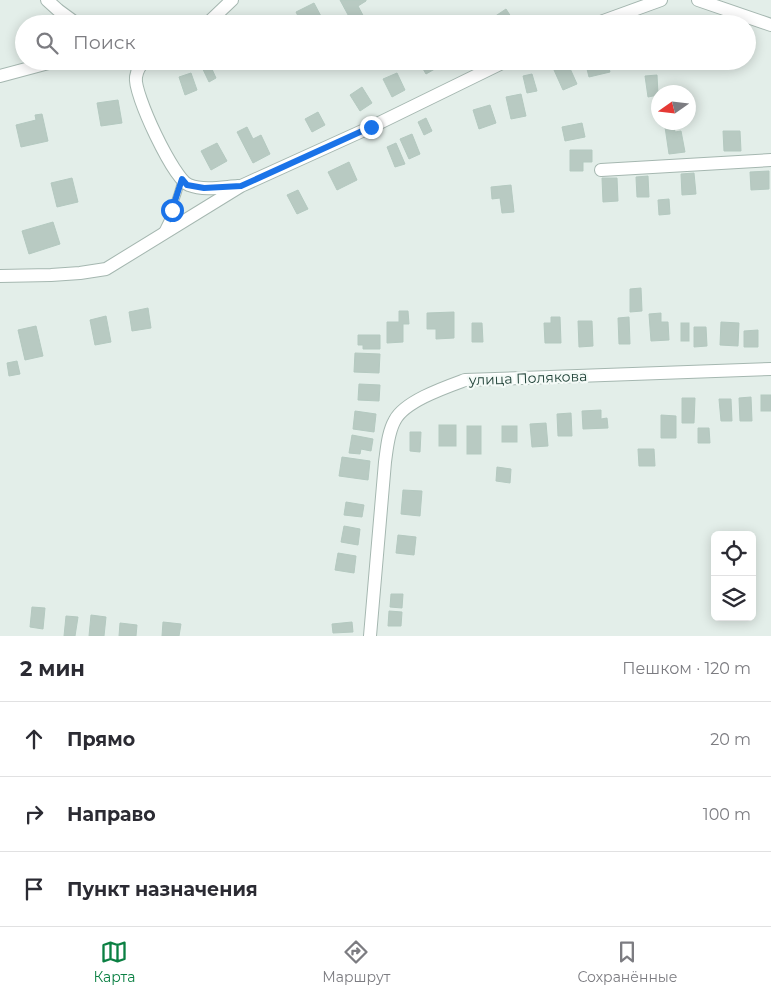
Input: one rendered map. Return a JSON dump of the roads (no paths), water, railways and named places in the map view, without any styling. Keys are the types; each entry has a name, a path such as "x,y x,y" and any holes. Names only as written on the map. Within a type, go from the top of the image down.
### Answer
{"street":[{"path":"47,0 65,15"},
{"path":"216,15 232,0"},
{"path":"620,15 661,0"},
{"path":"698,0 740,15"},
{"path":"756,21 771,26"},
{"path":"0,76 22,70"},
{"path":"138,70 136,78 139,97 176,173 187,185 204,188 241,186"},
{"path":"0,276 51,275 106,269 241,186 371,127 488,70"},
{"path":"601,170 771,160"},
{"name":"улица Полякова","path":"370,636 385,462 390,433 395,419 405,409 436,391 465,380 771,369"}],"lane":[{"path":"159,238 176,200 182,179"}]}
